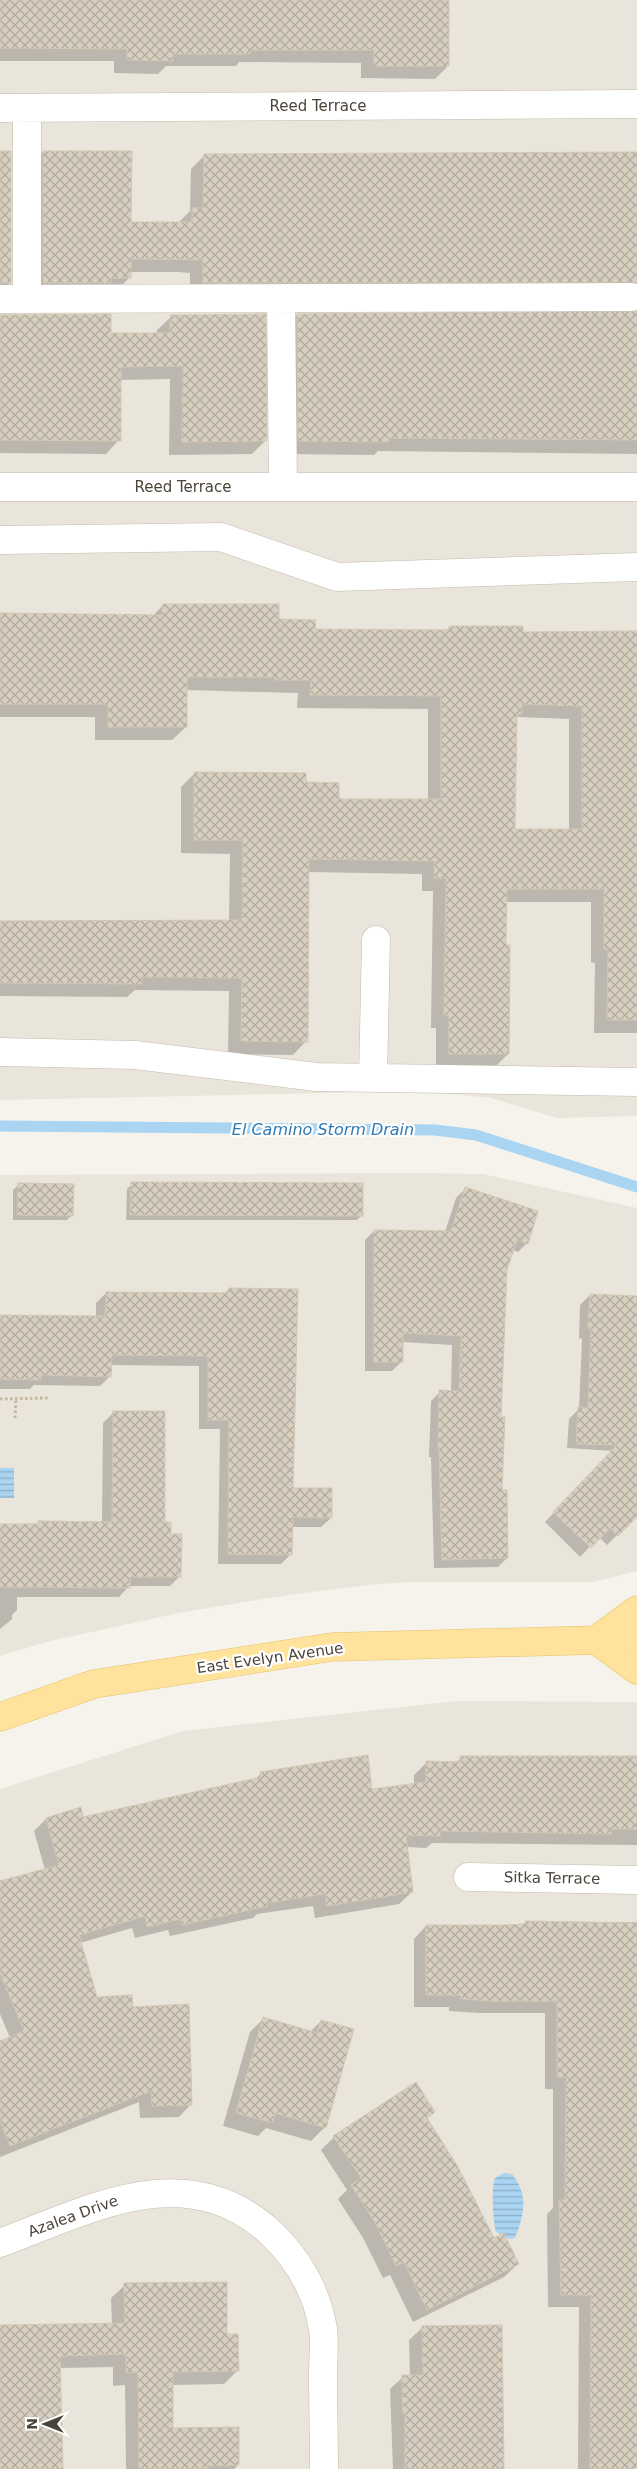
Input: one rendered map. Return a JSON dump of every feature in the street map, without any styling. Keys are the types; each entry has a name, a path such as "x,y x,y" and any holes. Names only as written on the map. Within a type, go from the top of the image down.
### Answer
{"main road":[{"path":"637,1610 596,1640 637,1670"},
{"name":"East Evelyn Avenue","path":"0,1718 94,1684 332,1647 637,1639"}],"street":[{"name":"Reed Terrace","path":"0,108 637,104"},
{"path":"27,108 27,299"},
{"path":"0,299 631,297"},
{"path":"281,299 283,487"},
{"name":"Reed Terrace","path":"0,487 637,487"},
{"path":"0,540 220,537 337,577 637,567"},
{"path":"373,1078 376,940"},
{"path":"0,1052 135,1055 316,1077 637,1082"},
{"name":"Sitka Terrace","path":"468,1877 637,1880"},
{"name":"Azalea Drive","path":"0,2243 123,2197 176,2191 235,2206 259,2222 289,2251 310,2286 323,2329 324,2469"}],"path":[{"path":"0,1399 48,1398"},
{"path":"15,1418 16,1399"}],"shaded area":[{"path":"0,0 637,0 637,1116 557,1118 491,1098 422,1091 0,1100"},
{"path":"483,1174 637,1208 637,1571 593,1582 414,1582 377,1584 288,1595 179,1613 50,1641 0,1656 0,1175"},
{"path":"457,1701 637,1702 637,2469 0,2469 0,1789 183,1731"}],"water":[{"path":"0,1468 14,1468 14,1498 0,1498"},
{"path":"504,2173 512,2174 523,2197 521,2221 515,2238 510,2239 496,2232 493,2213 495,2178"}],"building":[{"path":"0,0 449,0 449,66 374,66 374,50 251,50 250,54 173,54 173,61 127,60 127,49 0,48"},
{"path":"0,151 11,151 11,283 0,283"},
{"path":"43,151 132,151 131,222 192,222 192,208 203,208 204,154 637,152 637,283 203,283 203,260 131,259 131,278 111,278 111,283 43,283"},
{"path":"637,311 637,440 389,438 389,442 298,441 297,314"},
{"path":"111,314 111,333 170,333 170,315 266,314 267,441 182,442 183,366 121,367 121,441 0,440 0,315"},
{"path":"163,604 279,604 279,619 316,620 315,629 449,630 449,626 523,626 523,632 637,631 637,1020 607,1020 608,949 604,949 604,889 507,889 506,945 510,945 509,1054 449,1054 449,1015 444,1015 446,878 434,878 435,861 309,859 308,1042 241,1041 242,978 142,977 142,984 0,983 0,921 242,920 243,840 194,840 194,772 306,773 306,782 339,783 339,799 441,799 441,696 310,695 311,680 275,680 275,677 187,677 187,727 108,727 108,704 0,704 0,613 162,615","holes":["522,704 582,706 582,829 515,829 517,714 522,714"]},
{"path":"131,1182 363,1183 363,1216 130,1215"},
{"path":"18,1183 74,1184 73,1216 17,1215"},
{"path":"465,1187 538,1211 528,1244 517,1240 507,1270 501,1417 505,1417 502,1490 507,1490 508,1558 442,1560 438,1449 439,1390 459,1391 461,1336 403,1333 403,1362 374,1362 374,1230 451,1231"},
{"path":"229,1288 298,1289 293,1488 332,1488 332,1518 293,1517 292,1555 228,1554 229,1420 208,1420 208,1356 112,1355 111,1377 41,1375 41,1380 0,1379 0,1315 105,1316 106,1292 228,1293"},
{"path":"590,1294 637,1296 637,1517 618,1536 610,1528 591,1548 553,1512 617,1445 576,1444 578,1407 588,1408 591,1329 588,1329"},
{"path":"113,1411 165,1411 165,1522 171,1522 171,1534 182,1534 181,1577 130,1577 130,1588 0,1587 0,1524 38,1524 38,1521 112,1522"},
{"path":"368,1755 372,1789 426,1782 426,1761 460,1762 460,1756 637,1756 637,1829 612,1829 612,1834 440,1831 440,1836 406,1835 413,1892 327,1906 325,1894 267,1903 267,1906 182,1925 180,1919 147,1927 145,1916 79,1935 97,1997 132,1995 133,2007 189,2004 192,2105 152,2106 151,2091 10,2146 0,2121 0,2041 24,2031 0,1973 0,1881 59,1865 46,1818 81,1807 83,1817 261,1777 260,1772"},
{"path":"525,1921 637,1923 637,2469 590,2469 591,2295 561,2295 559,2200 565,2200 566,2077 557,2077 557,2001 492,2001 461,1999 461,1995 426,1995 426,1925 505,1925 525,1924"},
{"path":"263,2017 317,2033 321,2020 354,2029 326,2128 275,2113 273,2123 236,2113"},
{"path":"416,2082 435,2112 427,2118 458,2167 494,2238 504,2233 519,2264 427,2310 404,2262 396,2266 376,2224 351,2185 361,2178 333,2136"},
{"path":"227,2282 227,2334 238,2334 239,2371 173,2372 173,2428 239,2427 239,2465 207,2466 207,2469 139,2469 138,2372 126,2373 126,2354 60,2356 63,2469 0,2469 0,2325 125,2323 124,2283"},
{"path":"502,2325 504,2469 405,2469 405,2413 403,2413 402,2375 423,2375 422,2326"}],"waterway":[{"name":"El Camino Storm Drain","path":"0,1126 435,1130 476,1135 637,1187"}]}
